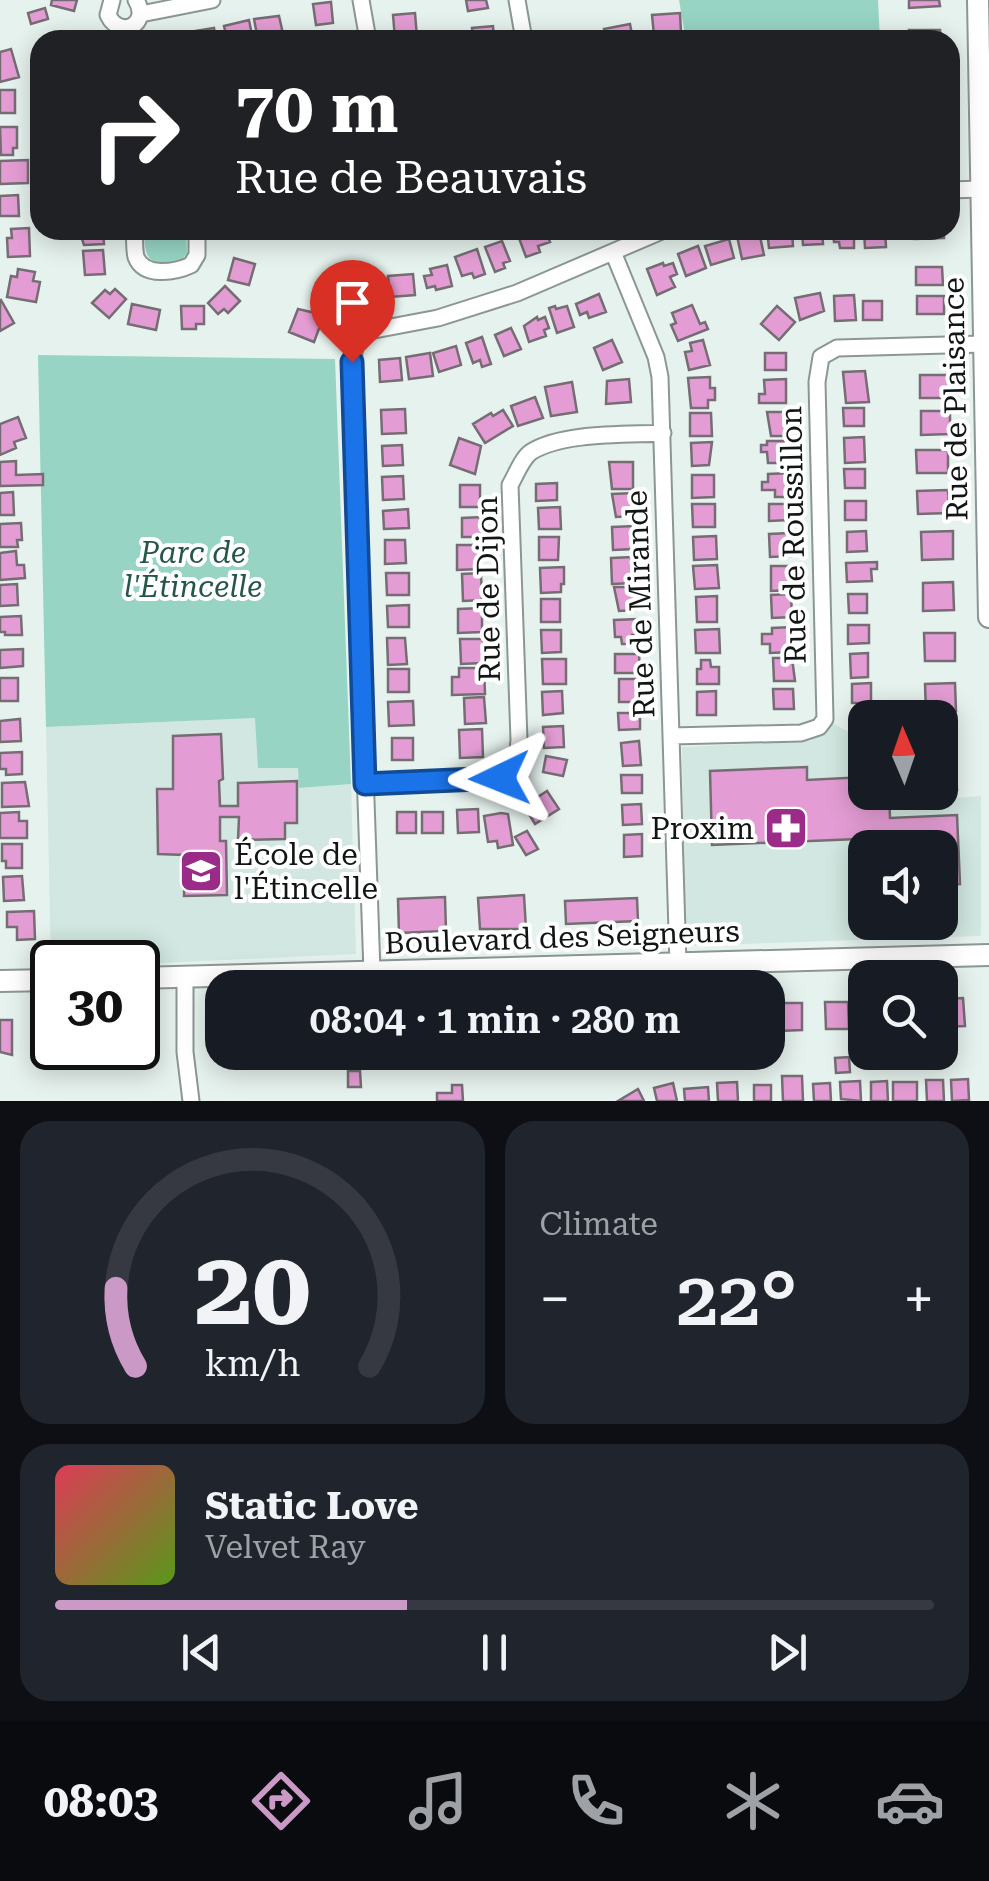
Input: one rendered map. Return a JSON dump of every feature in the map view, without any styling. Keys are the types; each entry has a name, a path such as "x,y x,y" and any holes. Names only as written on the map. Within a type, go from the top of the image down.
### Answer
{"street":[{"path":"112,0 108,15 117,28 133,27 139,7 212,0"},
{"path":"361,0 366,30"},
{"path":"517,0 522,30"},
{"name":"Rue de Plaisance","path":"981,12 989,617"},
{"path":"960,190 981,189"},
{"path":"135,240 136,256 143,266 155,271 180,270 192,265 197,240"},
{"path":"372,970 350,372 356,341 364,332 374,329 438,318 517,293 641,240"},
{"name":"Rue de Mirande","path":"613,252 656,356 663,434 678,964"},
{"name":"Rue de Roussillon","path":"672,736 802,733 819,728 824,719 817,382 821,358 836,348 984,344"},
{"name":"Rue de Dijon","path":"365,784 500,778 516,771 520,740 510,485 530,452 578,438 663,434"},
{"name":"Boulevard des Seigneurs","path":"448,970 989,956"},
{"path":"185,976 190,1101"},
{"name":"Boulevard des Seigneurs","path":"160,977 205,976"},
{"path":"0,981 30,980"}],"shaded area":[{"name":"École de l'Étincelle","path":"255,718 298,768 300,788 351,784 356,954 160,963 160,940 50,940 46,727"},
{"path":"832,723 848,732 848,810 958,810 958,798 981,796 981,936 958,937 958,830 848,830 848,940 862,940 684,946 682,747 809,741 823,734"}],"green space":[{"path":"679,0 878,0 880,30 684,30"},
{"path":"145,240 186,240 187,253 179,264 155,262"},
{"name":"Parc de l'Étincelle","path":"38,355 335,359 351,784 299,788 298,768 258,768 255,718 46,727"}],"building":[{"path":"52,0 77,0 74,11 51,5"},
{"path":"466,0 486,0 488,8 468,11"},
{"path":"909,0 939,0 940,6 909,8"},
{"path":"331,2 333,23 316,25 313,4"},
{"path":"45,8 48,19 31,24 28,13"},
{"path":"415,13 416,30 394,30 393,15"},
{"path":"680,13 681,30 654,30 652,15"},
{"path":"279,16 282,30 256,30 254,19"},
{"path":"249,20 251,30 225,30 224,26"},
{"path":"630,24 631,30 604,30"},
{"path":"493,26 493,30 472,30"},
{"path":"11,49 19,77 0,82 0,52"},
{"path":"0,90 15,90 15,113 0,113"},
{"path":"0,127 17,127 13,155 1,155"},
{"path":"28,160 28,183 0,184 0,161"},
{"path":"18,195 19,216 0,216 0,196"},
{"path":"29,228 30,256 8,257 7,238 12,238 11,229"},
{"path":"82,240 104,240 104,244 84,245"},
{"path":"520,240 549,240 538,246 540,252 526,257"},
{"path":"729,240 734,258 711,265 705,246"},
{"path":"738,240 761,240 764,255 742,259"},
{"path":"768,240 793,240 793,246 769,248"},
{"path":"803,240 823,240 823,244 803,245"},
{"path":"854,240 854,248 840,248 839,242 834,242"},
{"path":"865,240 886,240 886,247 865,248"},
{"path":"502,241 510,261 495,272 485,247"},
{"path":"698,246 706,268 686,276 678,254"},
{"path":"477,249 485,274 474,278 472,273 462,276 455,257"},
{"path":"103,250 105,274 85,275 83,251"},
{"path":"234,258 255,264 249,285 228,280"},
{"path":"673,263 677,274 670,277 675,287 657,295 647,269"},
{"path":"447,265 452,286 427,288 424,276 432,275 430,269"},
{"path":"916,267 942,267 943,285 916,285"},
{"path":"18,269 35,272 33,281 40,282 36,302 7,297 11,276 17,277"},
{"path":"413,274 415,295 390,297 388,276"},
{"path":"376,276 377,298 370,298 371,303 359,303 358,277"},
{"path":"334,278 336,284 346,281 351,299 322,306 316,283"},
{"path":"225,286 240,301 228,313 224,309 218,314 208,303"},
{"path":"115,289 126,299 109,318 92,303 105,290 110,294"},
{"path":"820,293 824,311 800,320 795,298"},
{"path":"599,294 606,312 589,318 587,312 580,315 576,304"},
{"path":"854,295 856,320 835,321 834,296"},
{"path":"917,296 944,296 944,314 917,314"},
{"path":"0,301 14,323 0,331"},
{"path":"863,301 882,301 882,320 863,320"},
{"path":"132,304 160,310 156,330 128,324"},
{"path":"692,305 700,324 705,322 708,329 678,341 671,325 676,323 672,313"},
{"path":"181,306 204,306 204,324 196,324 196,329 182,329"},
{"path":"567,306 574,327 557,333 549,308"},
{"path":"777,306 795,322 779,340 761,324"},
{"path":"298,309 324,315 314,342 289,332"},
{"path":"537,317 545,317 549,328 544,330 546,336 529,342 524,326"},
{"path":"511,328 521,349 504,356 495,335"},
{"path":"482,337 491,364 482,367 480,360 473,363 466,343"},
{"path":"612,340 622,362 603,370 594,348"},
{"path":"703,340 710,365 689,370 685,352 692,351 690,343"},
{"path":"456,346 461,365 439,372 433,353"},
{"path":"430,353 433,376 409,379 406,357"},
{"path":"765,353 786,353 786,370 765,370"},
{"path":"400,358 402,380 380,382 379,360"},
{"path":"865,371 869,402 846,403 843,372"},
{"path":"920,375 949,375 950,398 920,398"},
{"path":"710,377 715,400 708,400 708,408 691,408 688,378"},
{"path":"629,379 631,402 606,404 607,381"},
{"path":"786,379 786,403 759,403 759,394 765,394 764,380"},
{"path":"572,382 577,412 551,416 545,387"},
{"path":"535,397 543,418 518,426 511,406"},
{"path":"843,408 864,408 864,426 844,426"},
{"path":"405,409 406,433 382,434 381,410"},
{"path":"503,410 513,426 485,443 473,424"},
{"path":"921,411 950,411 950,434 921,435"},
{"path":"767,412 788,412 788,436 771,436"},
{"path":"690,413 711,413 712,436 690,436"},
{"path":"18,417 26,438 14,442 16,448 0,455 0,424"},
{"path":"864,437 865,462 845,463 844,438"},
{"path":"459,438 481,446 475,474 450,465"},
{"path":"767,441 788,441 788,463 768,463 767,452 761,452 761,445 767,445"},
{"path":"712,442 709,465 692,466 691,443"},
{"path":"402,445 403,465 383,466 382,446"},
{"path":"916,450 948,450 948,473 917,473"},
{"path":"16,461 16,475 43,474 43,485 0,486 0,462"},
{"path":"609,462 633,462 633,489 612,489"},
{"path":"844,469 865,469 865,488 845,488"},
{"path":"790,473 790,497 775,497 775,490 762,490 768,474"},
{"path":"692,475 714,475 714,497 692,498"},
{"path":"403,476 404,499 383,500 382,477"},
{"path":"557,483 557,500 536,501 536,484"},
{"path":"460,485 480,485 480,507 460,507"},
{"path":"948,490 949,513 918,514 917,491"},
{"path":"13,492 14,515 0,515 0,493"},
{"path":"634,493 632,516 616,517 612,494"},
{"path":"845,501 866,501 866,520 845,520"},
{"path":"692,504 715,504 715,527 693,527"},
{"path":"769,504 790,504 790,520 769,521"},
{"path":"560,507 561,529 539,529 538,508"},
{"path":"408,509 409,528 384,529 383,511"},
{"path":"482,517 482,537 462,537 462,518"},
{"path":"21,523 22,540 17,540 18,547 0,547 0,524"},
{"path":"635,526 635,549 613,550 612,527"},
{"path":"866,531 867,551 847,552 847,532"},
{"path":"953,531 953,559 922,560 921,532"},
{"path":"790,533 791,556 770,557 769,534"},
{"path":"716,536 717,559 694,560 693,537"},
{"path":"539,537 559,537 558,560 539,560"},
{"path":"385,540 405,540 406,563 385,564"},
{"path":"457,545 481,545 481,569 457,570"},
{"path":"16,551 17,565 24,565 25,578 0,580 0,553"},
{"path":"633,557 635,583 612,584 611,558"},
{"path":"877,562 877,569 871,569 872,581 847,582 846,563"},
{"path":"717,565 719,588 695,589 693,566"},
{"path":"771,566 792,566 792,590 771,591"},
{"path":"564,567 561,592 541,593 540,568"},
{"path":"386,573 409,573 409,595 387,595"},
{"path":"481,573 482,600 463,601 462,574"},
{"path":"953,582 954,610 923,611 923,583"},
{"path":"17,584 18,605 0,606 0,585"},
{"path":"614,587 635,587 636,610 619,611"},
{"path":"791,594 792,617 772,618 771,595"},
{"path":"848,594 867,594 867,613 849,613"},
{"path":"717,596 717,622 697,622 696,597"},
{"path":"541,599 560,599 560,622 541,622"},
{"path":"409,605 409,627 388,627 387,606"},
{"path":"482,608 482,632 458,633 458,609"},
{"path":"21,616 22,635 0,632 0,617"},
{"path":"638,619 638,635 632,635 633,644 622,644 621,637 615,637 614,620"},
{"path":"848,625 869,625 869,643 848,644"},
{"path":"792,627 792,652 770,653 770,644 762,644 762,634 772,634 772,628"},
{"path":"719,629 720,653 696,653 695,630"},
{"path":"541,630 561,630 561,652 542,653"},
{"path":"924,633 955,633 955,661 925,661"},
{"path":"387,638 405,638 407,664 388,665"},
{"path":"460,639 483,639 483,663 461,664"},
{"path":"23,649 23,666 0,668 0,650"},
{"path":"868,653 868,677 851,678 850,654"},
{"path":"615,654 639,654 640,673 615,673"},
{"path":"773,658 792,658 795,681 774,681"},
{"path":"542,659 566,659 566,684 543,684"},
{"path":"701,660 710,660 711,667 719,667 719,684 697,684"},
{"path":"459,668 484,668 485,694 452,695 452,677 459,677"},
{"path":"388,669 409,669 409,692 388,692"},
{"path":"0,678 18,678 18,701 0,701"},
{"path":"619,679 640,679 640,702 619,702"},
{"path":"871,683 871,700 852,700 852,684"},
{"path":"955,683 956,700 926,700 925,684"},
{"path":"773,689 793,689 794,709 774,709"},
{"path":"562,691 563,713 543,715 542,692"},
{"path":"716,691 716,715 697,715 697,692"},
{"path":"484,697 486,723 465,724 464,698"},
{"path":"413,701 414,725 389,726 388,702"},
{"path":"618,713 640,713 640,729 619,730"},
{"path":"20,719 21,741 0,742 0,721"},
{"path":"563,726 564,747 544,748 543,727"},
{"path":"482,729 483,757 460,758 459,730"},
{"path":"221,734 220,806 238,806 238,783 297,781 297,823 285,823 285,839 238,840 239,817 220,817 220,841 226,841 227,895 184,896 185,855 158,854 157,789 173,789 173,736"},
{"path":"392,738 413,738 413,760 392,760"},
{"path":"639,741 641,765 623,766 621,743"},
{"path":"22,752 22,774 6,775 6,769 0,769 0,753"},
{"path":"546,756 567,760 563,776 543,772"},
{"path":"807,767 807,780 848,778 848,810 890,810 890,818 957,815 958,830 848,830 848,839 712,845 710,771"},
{"path":"621,775 642,775 642,793 622,793"},
{"path":"25,782 29,806 2,807 2,783"},
{"path":"547,791 559,809 535,824 524,806"},
{"path":"641,804 642,824 623,825 622,805"},
{"path":"478,809 479,832 458,833 457,810"},
{"path":"19,812 19,821 27,821 27,838 0,838 0,813"},
{"path":"397,812 416,812 416,833 397,833"},
{"path":"422,812 443,812 443,833 422,833"},
{"path":"508,814 513,845 498,848 497,841 488,842 484,816"},
{"path":"527,831 538,849 526,855 515,837"},
{"path":"642,834 642,856 624,857 624,835"},
{"path":"2,844 22,844 22,868 6,868"},
{"path":"22,876 24,900 4,901 3,877"},
{"path":"524,895 526,929 480,929 478,898"},
{"path":"445,897 446,931 399,933 398,899"},
{"path":"637,898 638,921 566,924 565,901"},
{"path":"34,911 35,939 17,940 17,927 7,927 7,912"},
{"path":"958,998 963,998 965,1026 958,1026"},
{"path":"825,1002 848,1002 848,1029 826,1029"},
{"path":"785,1003 802,1003 802,1030 785,1031"},
{"path":"0,1020 12,1020 12,1055 0,1052"},
{"path":"848,1057 850,1072 836,1073 835,1058"},
{"path":"348,1071 360,1071 361,1087 348,1087"},
{"path":"782,1076 802,1076 803,1101 783,1101"},
{"path":"968,1079 969,1100 952,1101 951,1080"},
{"path":"926,1080 943,1080 944,1101 927,1101"},
{"path":"860,1081 861,1101 841,1099 840,1082"},
{"path":"887,1081 888,1101 871,1101 871,1082"},
{"path":"737,1082 738,1101 718,1101 717,1083"},
{"path":"893,1082 917,1082 917,1101 893,1101"},
{"path":"673,1083 677,1101 657,1101 654,1088"},
{"path":"830,1083 831,1101 814,1101 813,1084"},
{"path":"452,1085 462,1085 463,1101 437,1101 437,1093 452,1093"},
{"path":"754,1085 771,1085 771,1101 754,1101"},
{"path":"708,1087 709,1101 685,1101 684,1089"},
{"path":"638,1089 644,1101 618,1101"}],"place":[{"name":"Proxim","path":"786,828"},
{"name":"École de l'Étincelle","path":"201,871"}],"route":[{"path":"352,362 365,784 500,778"}]}
